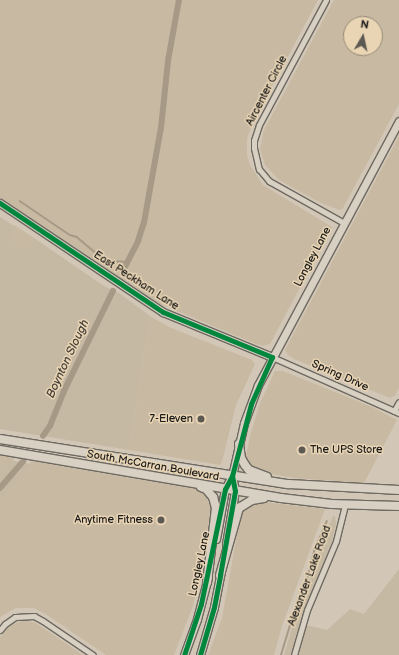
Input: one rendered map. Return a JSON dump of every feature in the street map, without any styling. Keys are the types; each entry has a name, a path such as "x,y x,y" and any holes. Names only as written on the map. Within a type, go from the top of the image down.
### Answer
{"main road":[{"name":"Longley Lane","path":"184,655 197,619 207,582 225,489 232,476 239,444 251,404 272,357 399,121"},
{"name":"East Peckham Lane","path":"0,203 163,312 272,357"},
{"name":"South McCarran Boulevard","path":"0,439 289,484 399,490"},
{"path":"239,444 241,458 249,470 289,484"},
{"name":"South McCarran Boulevard","path":"0,450 281,498 345,504 399,506"},
{"name":"Longley Lane","path":"200,655 214,607 220,575 235,491 232,476"},
{"path":"195,484 206,489 213,496 216,504 207,582"},
{"path":"220,575 239,508 252,500 281,498"},
{"path":"189,655 197,619"}],"street":[{"name":"Aircenter Circle","path":"326,0 259,125 254,140 254,148 256,163 269,181 344,223"},
{"name":"Spring Drive","path":"272,357 397,412"},
{"path":"397,412 399,402"},
{"name":"Alexander Lake Road","path":"294,655 307,610 336,541 345,504"},
{"path":"0,630 5,624 15,617 34,616 94,655"}],"shaded area":[{"path":"0,0 318,0 252,124 247,139 247,155 250,165 263,185 332,227 270,344 263,346 256,344 160,304 0,198"},
{"path":"334,0 399,0 399,104 343,208 340,210 321,203 279,180 265,165 260,149 264,130"},
{"path":"399,136 399,388 395,396 390,398 294,359 288,355 285,350"},
{"path":"0,217 14,226 12,241 24,251 34,238 104,286 119,293 150,316 129,450 0,429"},
{"path":"14,225 34,238 24,252 12,241"},
{"path":"150,316 169,327 252,360 255,364 236,405 220,465 129,450"},
{"path":"275,371 283,371 372,407 397,420 364,483 294,478 266,473 249,464 246,457 250,436 260,403"},
{"path":"0,454 15,457 0,475"},
{"path":"9,460 31,464 0,503 0,470"},
{"path":"32,461 197,489 206,496 211,509 198,584 193,606 174,655 106,655 47,615 34,608 16,608 0,617 0,503"},
{"path":"264,502 325,509 282,626 274,655 208,655 222,618 241,513 249,505"},
{"path":"333,516 335,516 336,524 332,541 305,609 291,655 284,655 292,627"},
{"path":"399,569 399,655 299,655 306,625 327,630 350,609 364,614"},
{"path":"24,620 36,623 83,655 0,655 0,637 11,625"}],"waterway":[{"path":"124,269 138,241 144,223 161,128 168,61 179,0"},
{"path":"20,201 70,235 77,237 100,256 111,261 128,262"},
{"name":"Boynton Slough","path":"43,436 50,426 64,391 113,291"},
{"name":"Boynton Slough","path":"0,488 23,462"},
{"path":"281,655 298,599 307,580 315,549 327,521"}],"cycle path":[{"path":"0,203 163,312 272,357 251,404 232,476 225,489 201,604 184,655"},
{"path":"200,655 214,607 220,575 235,491 232,476"}],"place":[{"name":"7-Eleven","path":"201,419"},
{"name":"The UPS Store","path":"302,450"},
{"name":"Anytime Fitness","path":"161,520"}]}
